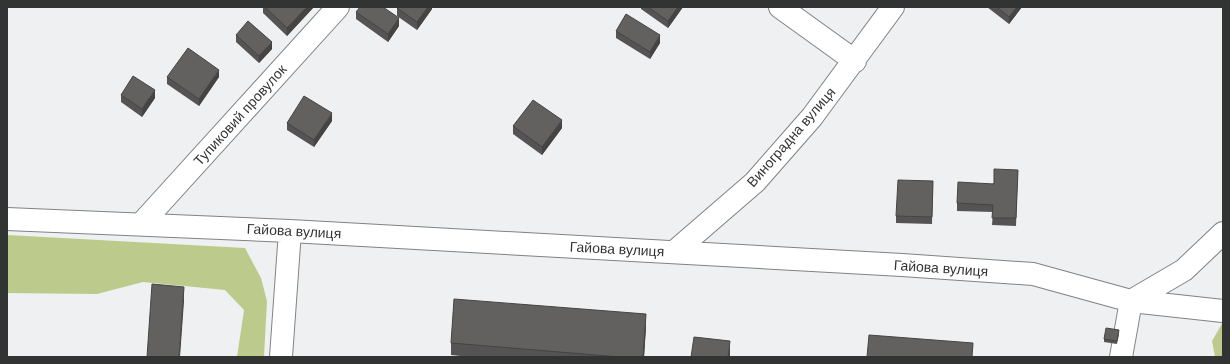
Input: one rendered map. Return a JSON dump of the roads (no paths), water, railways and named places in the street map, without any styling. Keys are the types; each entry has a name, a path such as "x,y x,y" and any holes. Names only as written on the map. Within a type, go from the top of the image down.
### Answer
{"street":[{"name":"Тупиковий провулок","path":"142,223 338,7"},
{"path":"780,7 855,61"},
{"name":"Виноградна вулиця","path":"674,252 755,182 812,117 855,61 893,7"},
{"name":"Гайова вулиця","path":"7,219 142,223 674,252 1032,274 1131,301 1223,311"},
{"path":"281,357 290,231"},
{"path":"1121,357 1131,301 1184,270 1223,233"}]}
